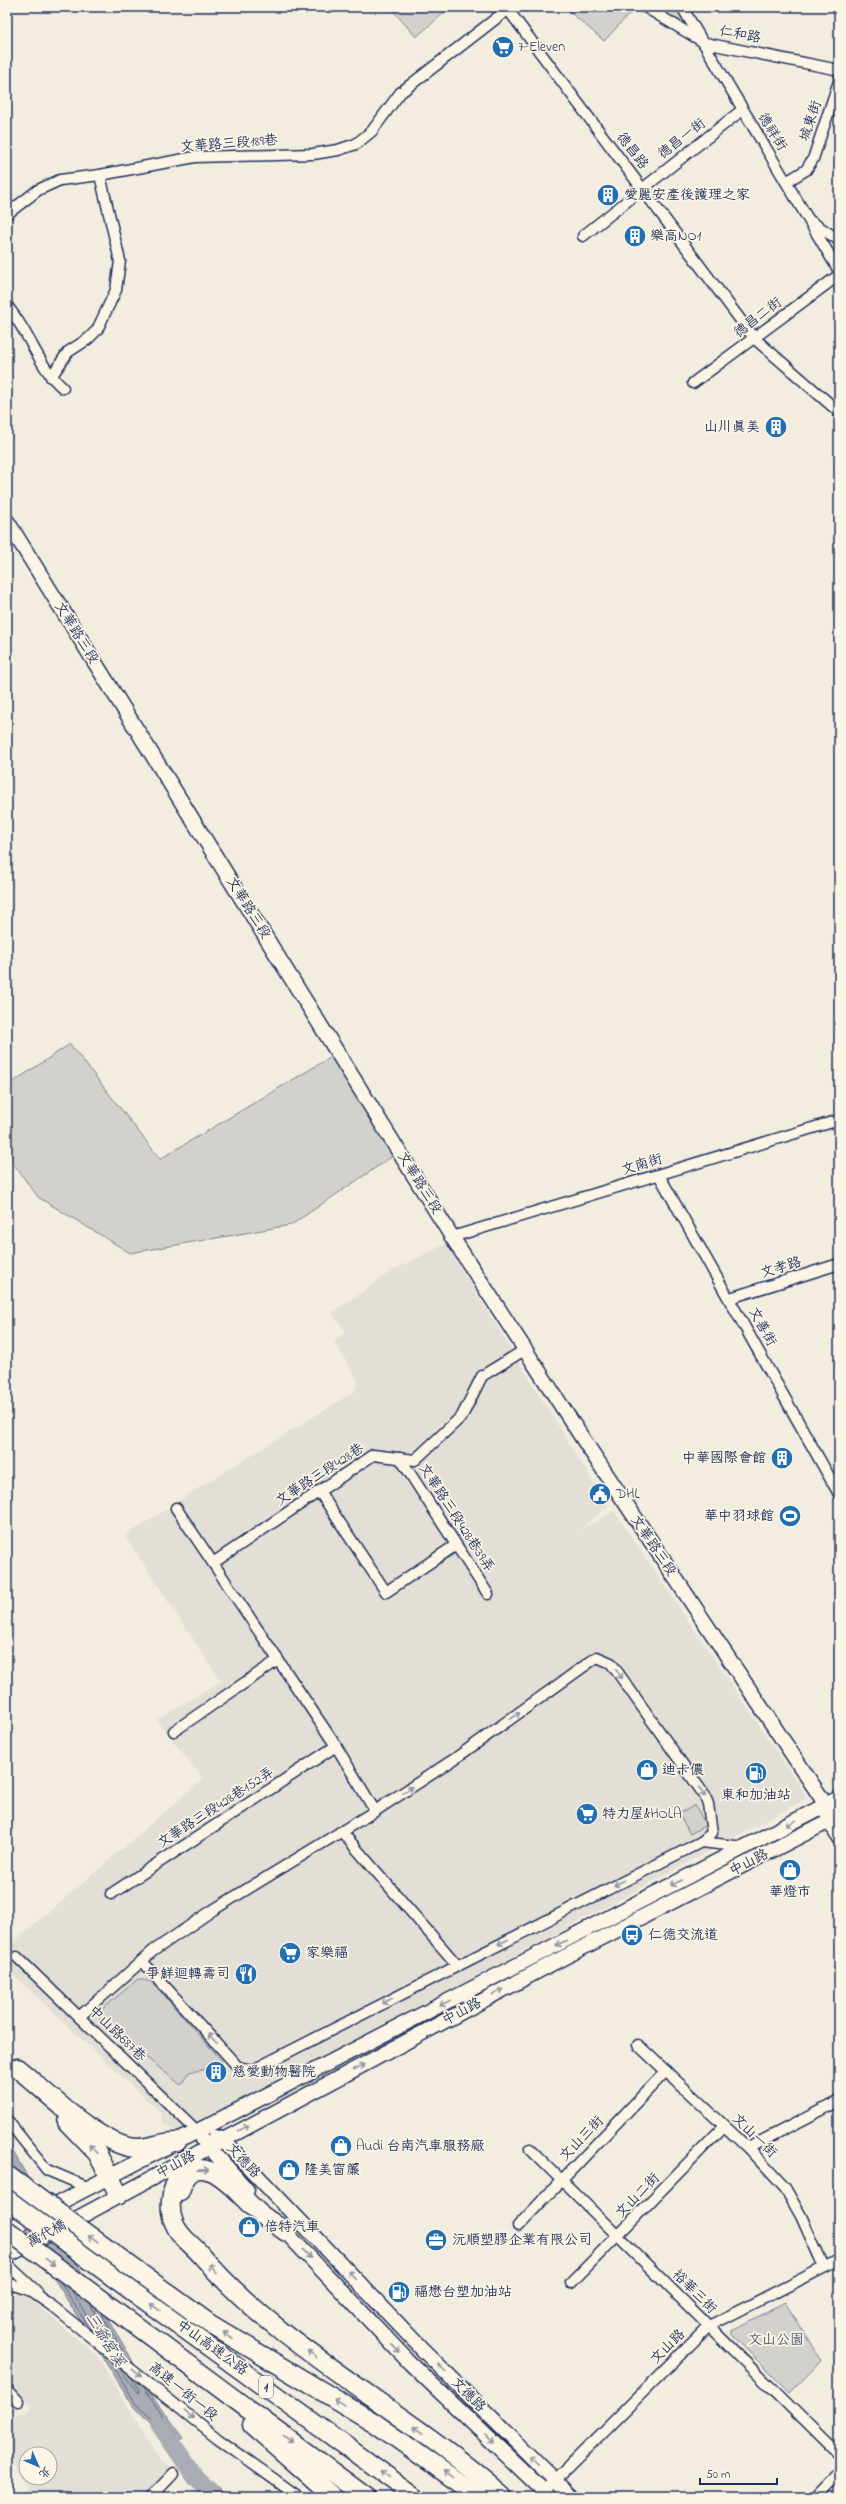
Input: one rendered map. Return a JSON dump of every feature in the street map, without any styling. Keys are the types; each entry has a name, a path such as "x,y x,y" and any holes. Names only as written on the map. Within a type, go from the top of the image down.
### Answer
{"highway":[{"path":"12,2066 81,2122 115,2141 134,2148 177,2142"},
{"path":"12,2066 97,2153 119,2195"},
{"path":"185,2160 173,2187 170,2206 177,2230 187,2243 195,2248"},
{"path":"286,2232 258,2212 218,2173 209,2170 196,2170 189,2174 184,2182 178,2201 180,2222 195,2248 221,2278 286,2333 336,2372 438,2445 503,2497"},
{"path":"7,2175 210,2324 375,2423 479,2497"},
{"name":"中山高速公路","path":"7,2199 416,2497"},
{"name":"中山高速公路","path":"7,2230 366,2497"},
{"path":"163,2345 334,2497"}],"street":[{"name":"仁和路","path":"645,7 705,43 839,70"},
{"name":"德祥街","path":"682,7 705,43 742,110 839,271"},
{"name":"文華路三段189巷","path":"7,214 38,190 60,180 100,176 194,157 313,154 338,150 356,144 372,131 400,93 507,9"},
{"name":"德昌路","path":"507,9 754,338 839,412"},
{"name":"城東街","path":"786,182 806,170 813,159 839,81"},
{"name":"德昌一街","path":"583,236 742,110"},
{"path":"51,377 68,352 88,339 97,330 116,290 120,262 100,176"},
{"path":"809,220 839,240"},
{"name":"德昌二街","path":"693,383 839,275"},
{"path":"7,306 26,331 51,377 63,388"},
{"name":"文華路三段","path":"7,521 452,1237 614,1486 826,1805 834,1819 839,1838"},
{"name":"文南街","path":"452,1237 839,1120"},
{"name":"文善街","path":"659,1175 730,1298 839,1494"},
{"name":"文孝路","path":"730,1298 839,1264"},
{"name":"文華路三段428巷","path":"213,1563 373,1455 414,1460 429,1448 462,1416 482,1376 526,1349"},
{"name":"文華路三段428巷39弄","path":"400,1458 488,1594"},
{"path":"319,1491 386,1592 456,1544"},
{"path":"176,1508 336,1746 375,1811"},
{"path":"79,2017 153,1951 213,1910 375,1811 453,1760 598,1657 611,1663 705,1796 708,1804 712,1833 700,1842 252,2070 238,2067 142,1961"},
{"path":"174,1731 278,1660"},
{"name":"文華路三段428巷152弄","path":"111,1894 336,1746"},
{"name":"中山路","path":"87,2187 197,2132 746,1848 839,1798"},
{"name":"中山路","path":"87,2212 551,1964 834,1819"},
{"path":"341,1831 458,1966"},
{"path":"700,1842 746,1848"},
{"name":"中山路687巷","path":"17,1957 197,2132"},
{"name":"文山一街","path":"638,2045 748,2148 785,2188 801,2216 824,2267"},
{"name":"文山三街","path":"518,2226 666,2071"},
{"path":"748,2148 839,2101"},
{"path":"7,2120 47,2170 87,2187"},
{"name":"文山二街","path":"571,2283 724,2126"},
{"name":"文德路","path":"197,2132 222,2139 423,2350 572,2497"},
{"name":"文德路","path":"197,2132 208,2148 410,2363 547,2494"},
{"name":"裕華三街","path":"530,2149 839,2455"},
{"name":"萬代橋","path":"7,2230 87,2187"},
{"name":"萬代橋","path":"7,2256 87,2212"},
{"name":"文山路","path":"547,2494 555,2480 709,2326 839,2260"},
{"name":"高速一街一段","path":"7,2264 52,2306"},
{"name":"高速一街一段","path":"7,2282 29,2290 52,2306 159,2390 218,2439 298,2497"},
{"path":"7,2389 18,2401"},
{"path":"814,2497 839,2472"},
{"path":"151,2497 173,2474"}],"shaded area":[{"path":"446,1244 608,1506 578,1531 614,1511 808,1798 183,2134 163,2123 160,2112 7,1969 7,1948 203,1779 157,1720 221,1681 125,1536 216,1477 354,1392 358,1381 334,1342 346,1332 332,1313 393,1270"},
{"path":"23,2293 98,2357 158,2457 173,2471 148,2497 66,2497 63,2494 60,2497 16,2497 27,2486 58,2486 58,2446 18,2446 18,2468 7,2448 7,2418 26,2413 31,2406 7,2381 7,2295"}],"green space":[{"path":"390,7 451,7 416,37"},
{"path":"564,7 626,7 632,11 604,41"},
{"path":"652,7 678,7 694,33"},
{"path":"70,1044 160,1159 331,1057 393,1156 291,1225 130,1253 38,1197 7,1155 7,1086"},
{"path":"695,1805 706,1825 690,1834 679,1814"},
{"path":"138,1979 152,1982 222,2061 203,2070 189,2072 181,2085 100,2021 99,2012"},
{"name":"文山公園","path":"786,2302 821,2361 790,2393 733,2336 733,2330"}],"water":[{"path":"7,2141 153,2397 184,2438 171,2445 132,2404 7,2203"}],"waterway":[{"name":"三爺宮溪","path":"159,2424 196,2478 216,2497"}],"place":[{"name":"7-Eleven","path":"503,47"},
{"name":"愛麗安產後護理之家","path":"608,195"},
{"name":"樂高NO1","path":"635,236"},
{"name":"山川真美","path":"776,427"},
{"name":"中華國際會館","path":"782,1458"},
{"name":"DHL","path":"600,1494"},
{"name":"華中羽球館","path":"790,1516"},
{"name":"迪卡儂","path":"647,1770"},
{"name":"東和加油站","path":"756,1773"},
{"name":"特力屋&HOLA","path":"587,1814"},
{"name":"華燈市","path":"790,1870"},
{"name":"仁德交流道","path":"632,1935"},
{"name":"家樂福","path":"290,1953"},
{"name":"爭鮮迴轉壽司","path":"246,1974"},
{"name":"慈愛動物醫院","path":"216,2072"},
{"name":"Audi 台南汽車服務廠","path":"341,2146"},
{"name":"隆美窗簾","path":"289,2170"},
{"name":"倍特汽車","path":"249,2227"},
{"name":"沅順塑膠企業有限公司","path":"436,2240"},
{"name":"福懋台塑加油站","path":"399,2292"}]}
